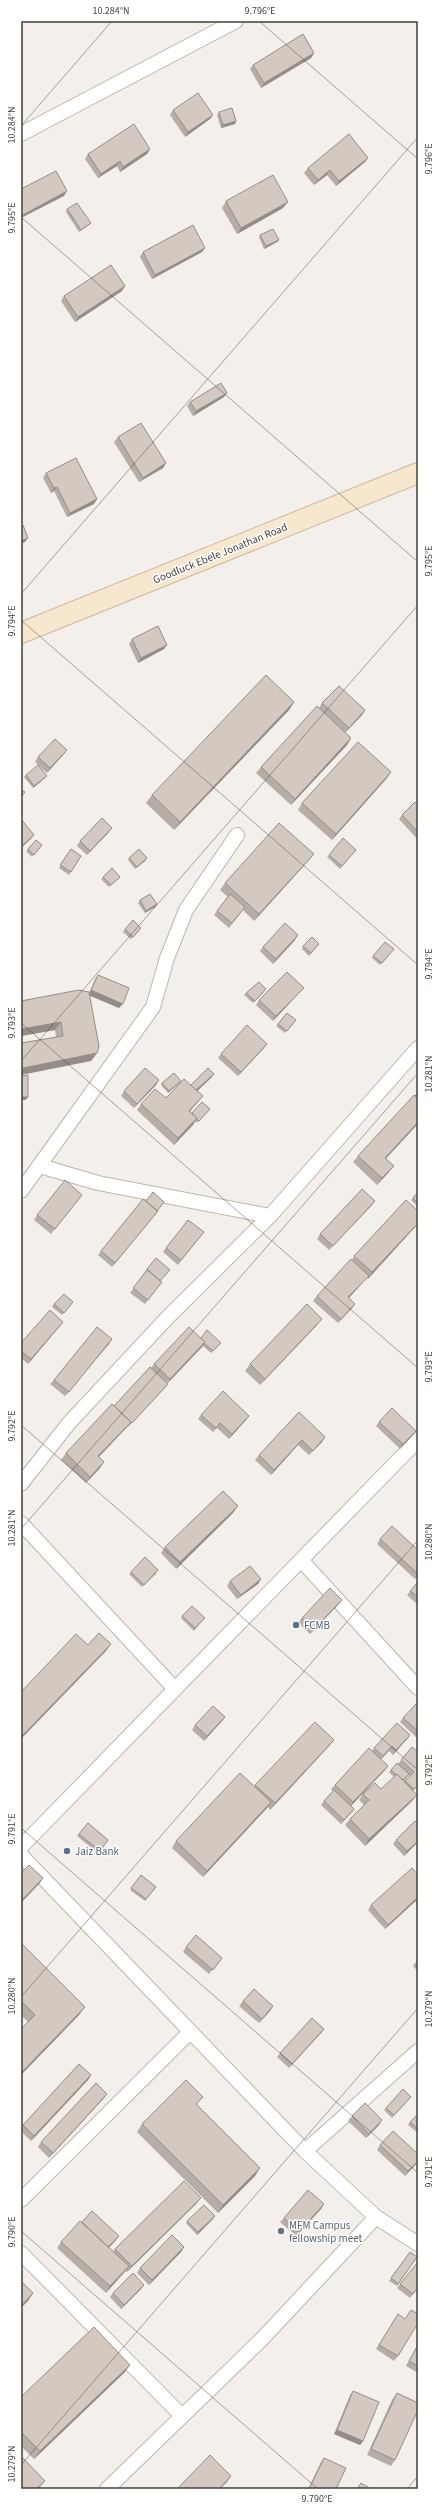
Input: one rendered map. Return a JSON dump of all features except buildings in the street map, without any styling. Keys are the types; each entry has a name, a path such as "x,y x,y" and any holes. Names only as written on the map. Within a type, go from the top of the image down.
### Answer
{"main road":[{"name":"Goodluck Ebele Jonathan Road","path":"21,633 418,473"}],"street":[{"path":"21,134 236,21"},
{"path":"21,1191 153,1007 167,958 186,910 237,835"},
{"path":"21,1484 68,1423 169,1316 270,1216 418,1048"},
{"path":"40,1166 98,1182 270,1216"},
{"path":"21,1847 418,1440"},
{"path":"21,1523 175,1689"},
{"path":"301,1560 418,1688"},
{"path":"21,1855 304,2152 376,2217 418,2244"},
{"path":"21,2200 189,2033"},
{"path":"304,2152 418,2051"},
{"path":"107,2489 181,2415 262,2339 376,2217"},
{"path":"21,2253 181,2415"}],"place":[{"name":"FCMB","path":"296,1625"},
{"name":"Jaiz Bank","path":"67,1851"},
{"name":"MFM Campus fellowship meet","path":"281,2231"}]}
